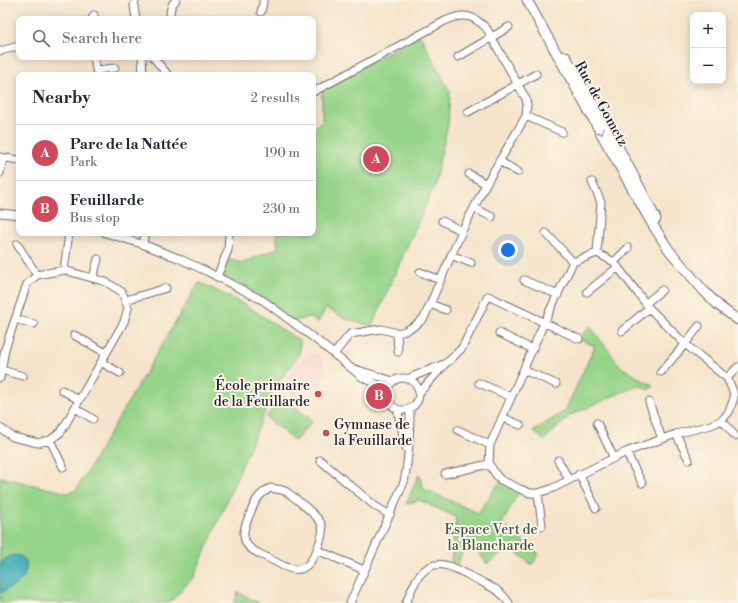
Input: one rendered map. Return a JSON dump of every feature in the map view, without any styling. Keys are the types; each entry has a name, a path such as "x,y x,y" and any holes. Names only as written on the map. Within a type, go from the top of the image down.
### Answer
{"main road":[{"name":"Rue de Gometz","path":"527,0 617,155 642,191 654,220 672,248 676,260 702,290 719,306 738,320"},
{"name":"Rue de Gometz","path":"532,0 576,73 617,155"}],"street":[{"path":"135,0 134,7 136,16"},
{"path":"170,16 173,2 176,0"},
{"path":"261,12 263,0"},
{"path":"316,90 454,17 464,16 473,18 480,22 486,29 518,84 526,99 527,105 526,116 486,184 462,230 424,318 416,326 396,333 381,329 350,334 334,354"},
{"path":"458,57 509,27"},
{"path":"0,51 16,47"},
{"path":"94,60 96,72 115,68"},
{"path":"142,60 143,72"},
{"path":"156,60 166,72"},
{"path":"468,112 536,74"},
{"path":"526,116 562,132"},
{"path":"0,173 1,158 16,160"},
{"path":"499,161 518,172"},
{"path":"468,174 486,184"},
{"path":"592,182 601,202 597,253"},
{"path":"474,208 492,217"},
{"path":"0,213 16,215"},
{"path":"442,221 462,230"},
{"path":"546,233 573,262"},
{"path":"64,270 70,236"},
{"path":"115,236 142,244 178,258 264,301 362,377 387,389"},
{"path":"142,244 145,236"},
{"path":"217,277 228,250 229,236"},
{"path":"17,244 37,275"},
{"path":"587,292 616,265 628,248"},
{"path":"597,253 616,265 648,306 685,344 727,378 736,399 729,412 722,420 711,425 676,434 626,452 551,488 538,493 530,493 507,484 497,476 489,464 490,445 532,349 573,262 597,253"},
{"path":"452,255 471,263"},
{"path":"93,278 98,259"},
{"path":"0,378 5,349 27,284 37,275 64,270 106,282 122,292 128,308 124,322 61,432 50,440 38,443 13,437 0,428"},
{"path":"420,272 440,280"},
{"path":"524,280 558,295"},
{"path":"126,300 166,288"},
{"path":"622,331 662,290"},
{"path":"419,393 446,363 462,348 488,296 579,339"},
{"path":"430,304 446,310"},
{"path":"15,319 34,324"},
{"path":"661,372 699,326"},
{"path":"396,333 398,352"},
{"path":"499,333 532,349"},
{"path":"74,335 106,353"},
{"path":"101,362 120,373"},
{"path":"407,379 412,381 418,388 419,393 417,402 410,408 402,410 397,409 389,403 387,399 387,389 393,381 398,379 407,379 446,363"},
{"path":"727,378 738,367"},
{"path":"353,369 393,381"},
{"path":"1,370 23,376"},
{"path":"524,370 556,384"},
{"path":"479,383 511,397"},
{"path":"62,390 79,400"},
{"path":"649,402 662,439"},
{"path":"75,408 93,419"},
{"path":"350,602 404,482 408,456 410,408"},
{"path":"397,409 408,456"},
{"path":"502,417 520,425"},
{"path":"722,420 735,436"},
{"path":"597,423 614,458"},
{"path":"458,430 490,445"},
{"path":"676,434 689,460"},
{"path":"50,440 63,466"},
{"path":"626,452 642,483"},
{"path":"320,460 375,506 390,515"},
{"path":"558,460 569,480"},
{"path":"445,474 489,464"},
{"path":"579,474 596,508"},
{"path":"270,488 284,491 317,517 323,528 317,550 305,567 295,570 285,567 250,548 247,544 244,532 257,498 270,488"},
{"path":"538,493 542,526"},
{"path":"317,550 364,570"},
{"path":"406,603 419,575 425,569 433,565 452,566 501,592 508,603"}],"shaded area":[{"path":"315,353 323,360 324,363 322,366 327,371 320,380 323,383 319,389 309,382 306,387 308,389 307,391 302,387 294,397 281,385 303,358"}],"green space":[{"path":"420,35 450,92 448,124 433,188 372,326 346,319 326,308 318,322 309,317 292,322 217,277 225,259 243,263 278,248 276,236 316,236 316,126 322,120 322,88"},
{"path":"201,283 247,306 300,341 299,354 276,386 194,577 169,603 0,603 0,477 68,493 76,490 198,284"},
{"path":"590,326 621,367 653,385 649,390 638,385 571,415 544,440 533,431 565,411 595,346 579,339"},
{"path":"283,396 312,421 295,441 266,417"},
{"name":"Espace Vert de la Blancharde","path":"419,474 424,489 478,513 501,480 520,489 502,524 539,554 532,565 510,547 487,564 472,543 464,548 457,565 451,563 456,517 419,500 406,504"},
{"path":"238,592 259,603 234,603"}],"water":[{"path":"10,556 20,556 25,560 25,573 17,584 0,593 0,563"}],"place":[{"name":"Parc de la Nattée","path":"376,159"},
{"name":"École primaire de la Feuillarde","path":"318,394"},
{"name":"Feuillarde","path":"379,396"},
{"name":"Gymnase de la Feuillarde","path":"326,433"}]}
